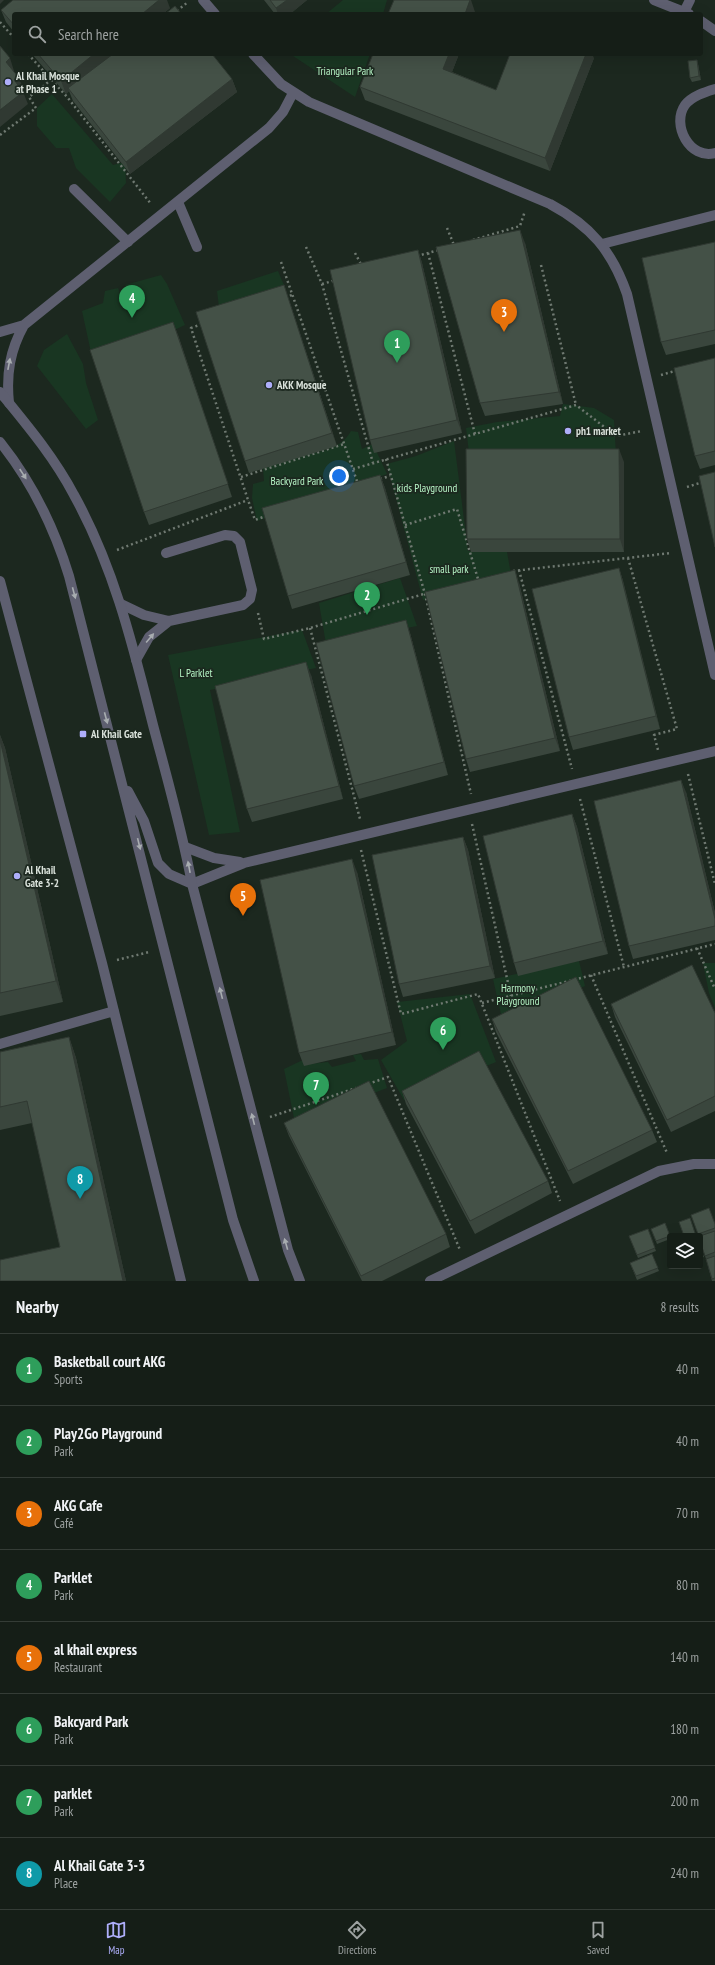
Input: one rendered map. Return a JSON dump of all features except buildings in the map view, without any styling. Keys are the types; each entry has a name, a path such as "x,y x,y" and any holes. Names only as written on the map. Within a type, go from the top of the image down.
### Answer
{"street":[{"path":"203,0 213,12"},
{"path":"654,0 684,12"},
{"path":"687,12 690,0"},
{"path":"703,22 715,31"},
{"path":"255,56 271,74 293,93 309,102 530,195 570,214 587,228 602,244 621,277 659,429 715,675"},
{"path":"715,89 701,94 686,104 680,120 685,138 691,146 699,152 709,154 715,153"},
{"path":"0,332 24,325 269,128 283,112 293,93"},
{"path":"74,189 128,242"},
{"path":"178,202 197,247"},
{"path":"602,244 715,215"},
{"path":"9,403 7,387 11,354 24,325"},
{"path":"0,392 37,437 74,494 103,555 121,604 185,847 192,884 254,1122 288,1250 300,1281"},
{"path":"0,442 25,477 39,500 61,550 123,783 233,1220 254,1281"},
{"path":"121,604 144,615 169,621 243,605 250,599 252,590 240,542 234,536 226,536 166,553"},
{"path":"0,581 102,963 181,1281"},
{"path":"136,660 149,637 169,621"},
{"path":"123,783 135,802 144,822 158,863 169,874 192,884 244,863 715,751"},
{"path":"185,847 214,858 244,863"},
{"path":"0,1044 114,1011"},
{"path":"430,1281 659,1171 694,1164 715,1164"}],"path":[{"path":"175,12 190,0"},
{"path":"0,22 12,36"},
{"path":"30,56 68,98 160,215"},
{"path":"0,135 36,108 28,96 51,80"},
{"path":"68,98 74,94"},
{"path":"469,241 520,226 530,195"},
{"path":"447,228 454,245"},
{"path":"448,247 462,243"},
{"path":"306,247 322,284 373,463"},
{"path":"414,257 441,249"},
{"path":"355,253 366,271"},
{"path":"428,253 475,434"},
{"path":"281,262 359,486 352,488"},
{"path":"541,265 576,405 616,436 659,429"},
{"path":"322,284 337,280"},
{"path":"278,299 292,295"},
{"path":"205,323 191,328 248,500 255,520 270,515"},
{"path":"647,379 685,368"},
{"path":"353,469 576,405"},
{"path":"241,477 344,444"},
{"path":"386,459 425,594 511,996"},
{"path":"378,480 390,476"},
{"path":"673,490 708,481"},
{"path":"103,555 248,500"},
{"path":"405,525 457,509 478,579"},
{"path":"506,573 519,570 687,551"},
{"path":"628,558 677,729 654,735 661,764"},
{"path":"519,570 624,967"},
{"path":"471,581 485,578"},
{"path":"252,590 264,639 310,628 432,592"},
{"path":"310,628 361,835 401,1014 478,994 566,1216"},
{"path":"684,758 715,884"},
{"path":"482,1003 715,944"},
{"path":"102,963 165,948"},
{"path":"698,948 715,989"},
{"path":"591,975 673,1167"},
{"path":"366,1085 388,1077 466,1263"},
{"path":"254,1122 358,1087"}],"green space":[{"path":"343,0 387,0 384,12 328,12"},
{"name":"Triangular Park","path":"293,56 369,56 355,97"},
{"path":"52,94 113,165 125,162 126,183 110,202 76,168 69,148 56,148 37,126 37,108"},
{"path":"278,271 286,290 276,298 220,315 217,291"},
{"path":"161,275 167,284 185,325 159,337 92,357 82,311 103,303 105,291 118,288 121,295 129,293 125,285"},
{"path":"67,334 83,364 86,383 98,420 86,429 37,366 44,350"},
{"path":"563,404 594,408 614,420 616,455 470,461 466,428 497,422 560,416"},
{"name":"Backyard Park","path":"351,431 358,432 362,449 373,444 387,474 257,521 252,498 253,484 264,481 263,468 290,458 328,449 341,442"},
{"path":"454,441 468,551 507,552 512,580 423,600 387,464 416,456"},
{"path":"400,578 417,626 326,644 319,603"},
{"name":"L Parklet","path":"302,630 316,668 210,690 240,832 209,835 168,655"},
{"name":"Harmony Playground","path":"579,961 585,986 503,1023 493,979"},
{"path":"703,963 715,963 715,1008 709,993"},
{"path":"470,994 496,1062 404,1100 381,1060 407,1041 397,1002"},
{"path":"361,1054 364,1060 378,1059 387,1088 295,1123 284,1069 307,1058 310,1064 328,1062 332,1067 356,1061 353,1055"}],"place":[{"name":"Al Khail Mosque at Phase 1","path":"8,82"},
{"name":"Parklet","path":"132,318"},
{"name":"AKG Cafe","path":"504,332"},
{"name":"Basketball court AKG","path":"397,363"},
{"name":"AKK Mosque","path":"269,385"},
{"name":"ph1 market","path":"568,431"},
{"name":"Play2Go Playground","path":"367,615"},
{"name":"Al Khail Gate","path":"83,734"},
{"name":"Al Khail Gate 3-2","path":"17,876"},
{"name":"al khail express","path":"243,916"},
{"name":"Bakcyard Park","path":"443,1050"},
{"name":"parklet","path":"316,1105"},
{"name":"Al Khail Gate 3-3","path":"80,1199"}],"park label":[{"name":"kids Playground","path":"427,488"},
{"name":"small park","path":"449,569"}]}
